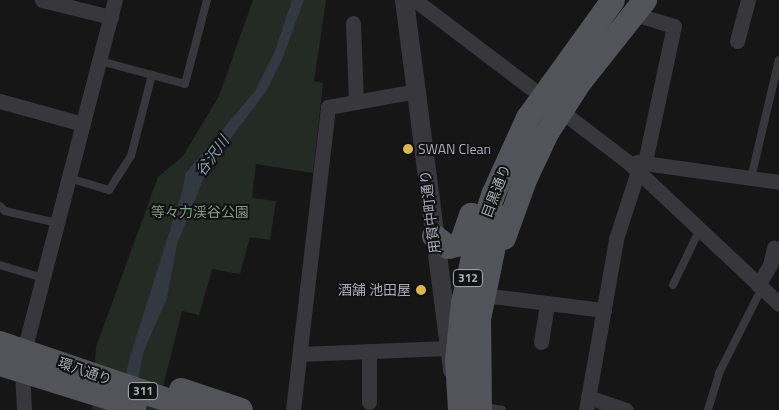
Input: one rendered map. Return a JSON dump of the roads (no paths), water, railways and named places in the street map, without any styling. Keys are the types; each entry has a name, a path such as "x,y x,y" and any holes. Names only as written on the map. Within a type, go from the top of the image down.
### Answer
{"main road":[{"path":"476,236 497,147 531,88 597,0"},
{"name":"目黒通り","path":"476,406 460,321 476,236 546,89 612,0"},
{"path":"434,236 448,247 476,236 504,237 536,156 561,111 636,5"},
{"name":"目黒通り","path":"476,236 495,234 516,154 555,95 636,5"},
{"name":"目黒通り","path":"476,236 483,295 478,341 476,406"},
{"name":"環八通り","path":"0,343 15,362 198,410"},
{"name":"環八通り","path":"15,362 49,358 86,381 148,410"},
{"path":"86,381 230,407"},
{"path":"86,381 105,410"}],"street":[{"path":"42,0 111,17"},
{"path":"24,410 15,362 43,278 115,0"},
{"name":"用賀中町通り","path":"404,0 447,348 476,406"},
{"path":"415,0 531,88"},
{"path":"737,41 748,0"},
{"path":"626,410 587,404 616,239 674,26 636,5"},
{"path":"353,23 356,102"},
{"path":"294,410 328,108 416,91"},
{"path":"0,102 83,124"},
{"path":"561,111 637,165 700,229 779,304"},
{"path":"637,165 779,182"},
{"path":"760,286 770,265 774,246"},
{"path":"483,295 604,310"},
{"path":"541,342 547,303"},
{"path":"300,354 447,348"},
{"path":"369,351 369,402"}],"lane":[{"path":"100,61 185,84 207,0"},
{"path":"751,178 779,60"},
{"path":"69,178 109,190 131,156 152,75"},
{"path":"0,206 5,211 57,223"},
{"path":"673,285 700,229"},
{"path":"0,265 43,278"},
{"path":"708,410 719,373 760,286"}],"water":[{"name":"谷沢川","path":"292,0 304,0 283,57 267,90 206,172 177,244 167,298 143,353 138,381 119,410 129,360 183,189 185,174 255,91 275,51"}],"place":[{"name":"SWAN Clean","path":"408,149"},
{"name":"酒舗 池田屋","path":"421,290"}],"park label":[{"name":"等々力渓谷公園","path":"200,212"}]}
